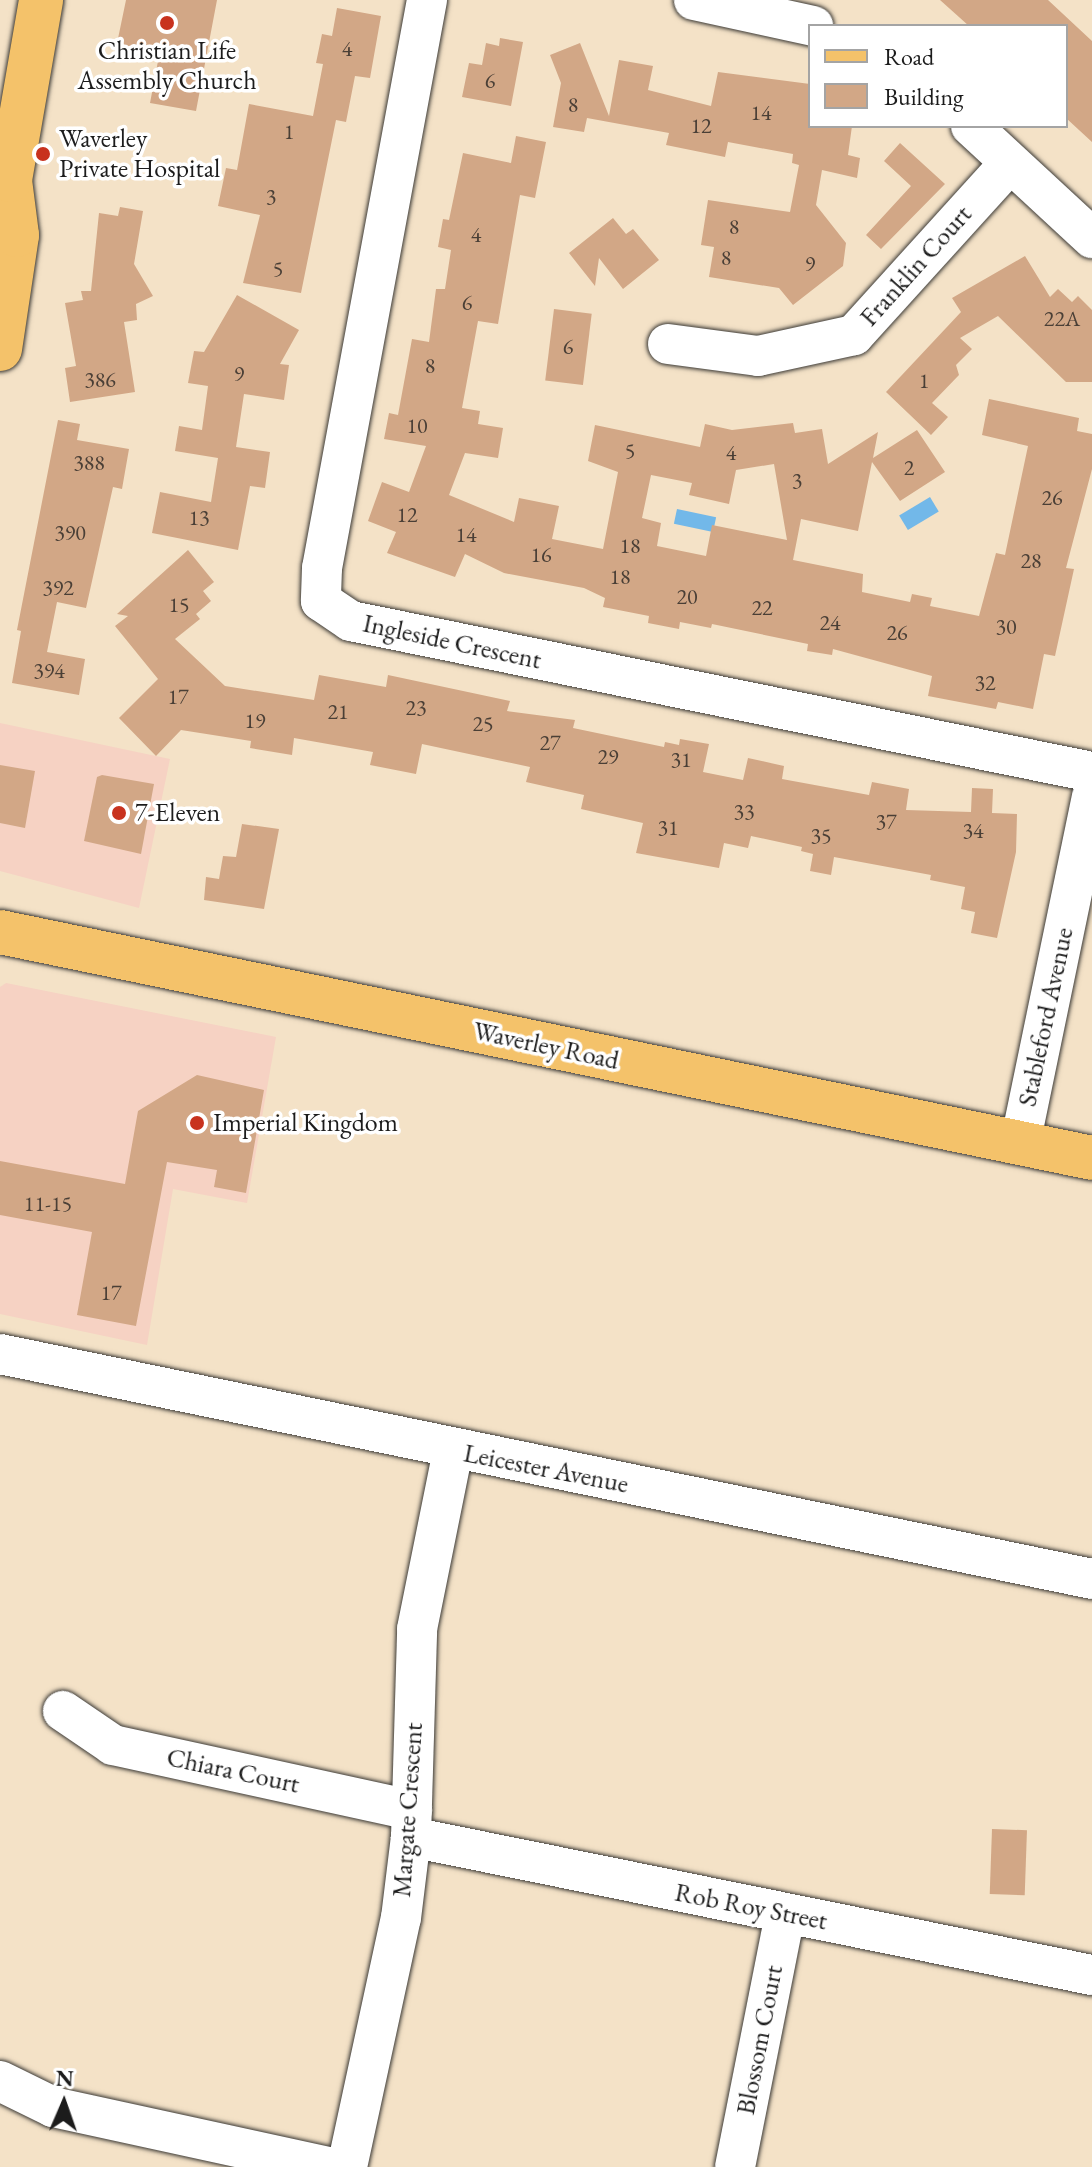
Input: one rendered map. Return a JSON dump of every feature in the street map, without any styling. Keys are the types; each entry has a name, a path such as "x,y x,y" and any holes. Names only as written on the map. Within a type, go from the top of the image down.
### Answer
{"main road":[{"path":"0,349 7,212 41,0"},
{"name":"Waverley Road","path":"0,932 1092,1158"}],"street":[{"name":"Ingleside Crescent","path":"427,0 322,568 321,601 351,621 1092,772"},
{"path":"694,0 808,25"},
{"path":"973,128 1092,238"},
{"name":"Franklin Court","path":"668,344 758,356 854,335 1009,164"},
{"name":"Stableford Avenue","path":"1020,1144 1092,796"},
{"name":"Leicester Avenue","path":"0,1354 453,1450 1092,1579"},
{"name":"Margate Crescent","path":"347,2167 401,1918 411,1824 417,1629 453,1450"},
{"name":"Chiara Court","path":"63,1711 113,1745 411,1824"},
{"name":"Rob Roy Street","path":"411,1824 785,1914 1092,1975"},
{"name":"Blossom Court","path":"735,2167 785,1914"},
{"path":"0,2081 53,2107 329,2167"}],"shaded area":[{"name":"7-Eleven","path":"0,723 170,759 139,908 0,871"},
{"path":"6,983 276,1037 247,1203 173,1189 147,1345 0,1314 0,987"}],"water":[{"path":"930,497 939,512 908,530 899,516"},
{"path":"677,509 716,517 713,532 674,524"}],"building":[{"path":"126,0 217,0 196,111 150,103 158,61 115,53"},
{"path":"940,0 1048,0 1092,41 1092,142 1068,120 1068,24 967,24"},
{"path":"337,8 381,16 370,78 355,76 346,122 336,120 301,293 243,283 260,215 218,206 226,168 237,170 249,104 313,116 323,64 316,63 322,34 332,36"},
{"path":"500,38 523,42 511,106 462,97 469,63 482,65 486,43 499,46"},
{"path":"580,43 609,116 619,60 653,66 648,90 711,106 718,72 808,84 808,128 852,128 848,155 860,158 857,178 822,170 816,205 846,243 843,266 793,305 779,288 709,277 714,247 701,245 708,200 790,212 799,165 792,163 793,154 728,142 725,157 666,145 669,133 587,118 584,132 553,127 561,83 550,55"},
{"path":"516,136 546,142 535,198 520,195 498,324 478,321 462,408 480,411 478,424 503,428 498,458 465,453 449,495 514,522 519,498 559,506 552,539 603,549 618,472 588,461 595,425 700,447 705,424 732,430 793,423 795,433 822,429 828,464 878,432 873,458 917,430 945,472 900,501 872,462 858,531 801,519 793,560 863,574 862,592 910,602 912,594 932,598 930,606 979,616 996,553 1005,555 1028,446 982,435 989,399 1079,418 1077,431 1092,434 1092,469 1066,568 1074,569 1055,656 1044,654 1033,709 998,702 996,709 928,696 932,676 833,649 832,655 807,651 808,644 712,624 711,628 680,622 679,629 648,623 649,616 603,607 605,598 584,588 504,573 465,554 455,577 387,553 396,532 368,521 382,482 409,492 426,446 384,439 389,413 398,415 412,339 429,342 436,289 445,289 451,250 438,247 443,219 449,220 463,153 511,163","holes":["774,464 787,540 712,525 706,556 657,546 661,523 642,518 651,475 692,483 689,495 729,504 736,470"]},
{"path":"900,143 945,184 881,249 866,235 911,186 884,161"},
{"path":"120,207 143,211 134,264 153,296 136,304 137,320 124,322 135,392 70,402 65,368 76,366 65,303 83,300 81,291 91,291 99,213 118,216"},
{"path":"613,218 626,234 633,229 659,260 623,289 599,258 595,286 569,253"},
{"path":"1025,256 1050,297 1058,289 1072,302 1078,296 1092,310 1092,382 1066,382 998,316 960,338 972,349 956,365 959,375 932,403 948,417 931,435 886,392 961,312 952,298"},
{"path":"237,295 299,330 280,364 289,365 284,400 244,394 236,447 270,452 265,488 250,486 238,550 152,533 160,492 211,502 218,458 175,451 179,426 202,430 208,386 188,383 194,351 204,352"},
{"path":"554,309 592,314 583,385 545,380"},
{"path":"58,420 80,424 77,440 129,449 122,489 113,487 86,608 57,602 47,652 85,659 79,695 12,683 21,631 17,630"},
{"path":"188,550 214,582 203,591 211,601 196,614 200,619 175,639 225,686 314,700 319,675 386,687 388,675 510,701 507,711 575,720 573,728 664,747 665,742 679,745 680,739 709,744 703,772 743,780 748,758 784,766 782,779 869,795 872,782 909,789 906,810 971,812 972,788 993,789 992,813 1017,814 1016,852 997,938 971,933 975,912 961,909 965,887 930,880 931,875 834,857 831,875 810,871 813,854 801,851 802,847 751,836 748,848 724,843 719,868 636,853 643,823 581,809 584,795 526,782 530,767 422,744 416,774 370,765 373,752 294,738 292,755 250,748 251,741 181,730 156,756 119,718 158,679 115,626 128,616 117,614"},
{"path":"0,765 35,771 25,828 0,823"},
{"name":"7-Eleven","path":"102,775 154,784 141,854 84,841 97,777"},
{"path":"242,824 279,829 264,909 204,900 206,877 219,879 223,856 236,857"},
{"path":"197,1075 264,1090 246,1193 214,1187 217,1170 167,1162 136,1326 77,1315 92,1232 0,1215 0,1161 125,1184 138,1111"},
{"path":"992,1829 1027,1830 1025,1895 990,1894"}],"place":[{"name":"Christian Life Assembly Church","path":"167,23"},
{"name":"Waverley Private Hospital","path":"43,154"},
{"name":"7-Eleven","path":"119,813"},
{"name":"Imperial Kingdom","path":"197,1123"}]}
